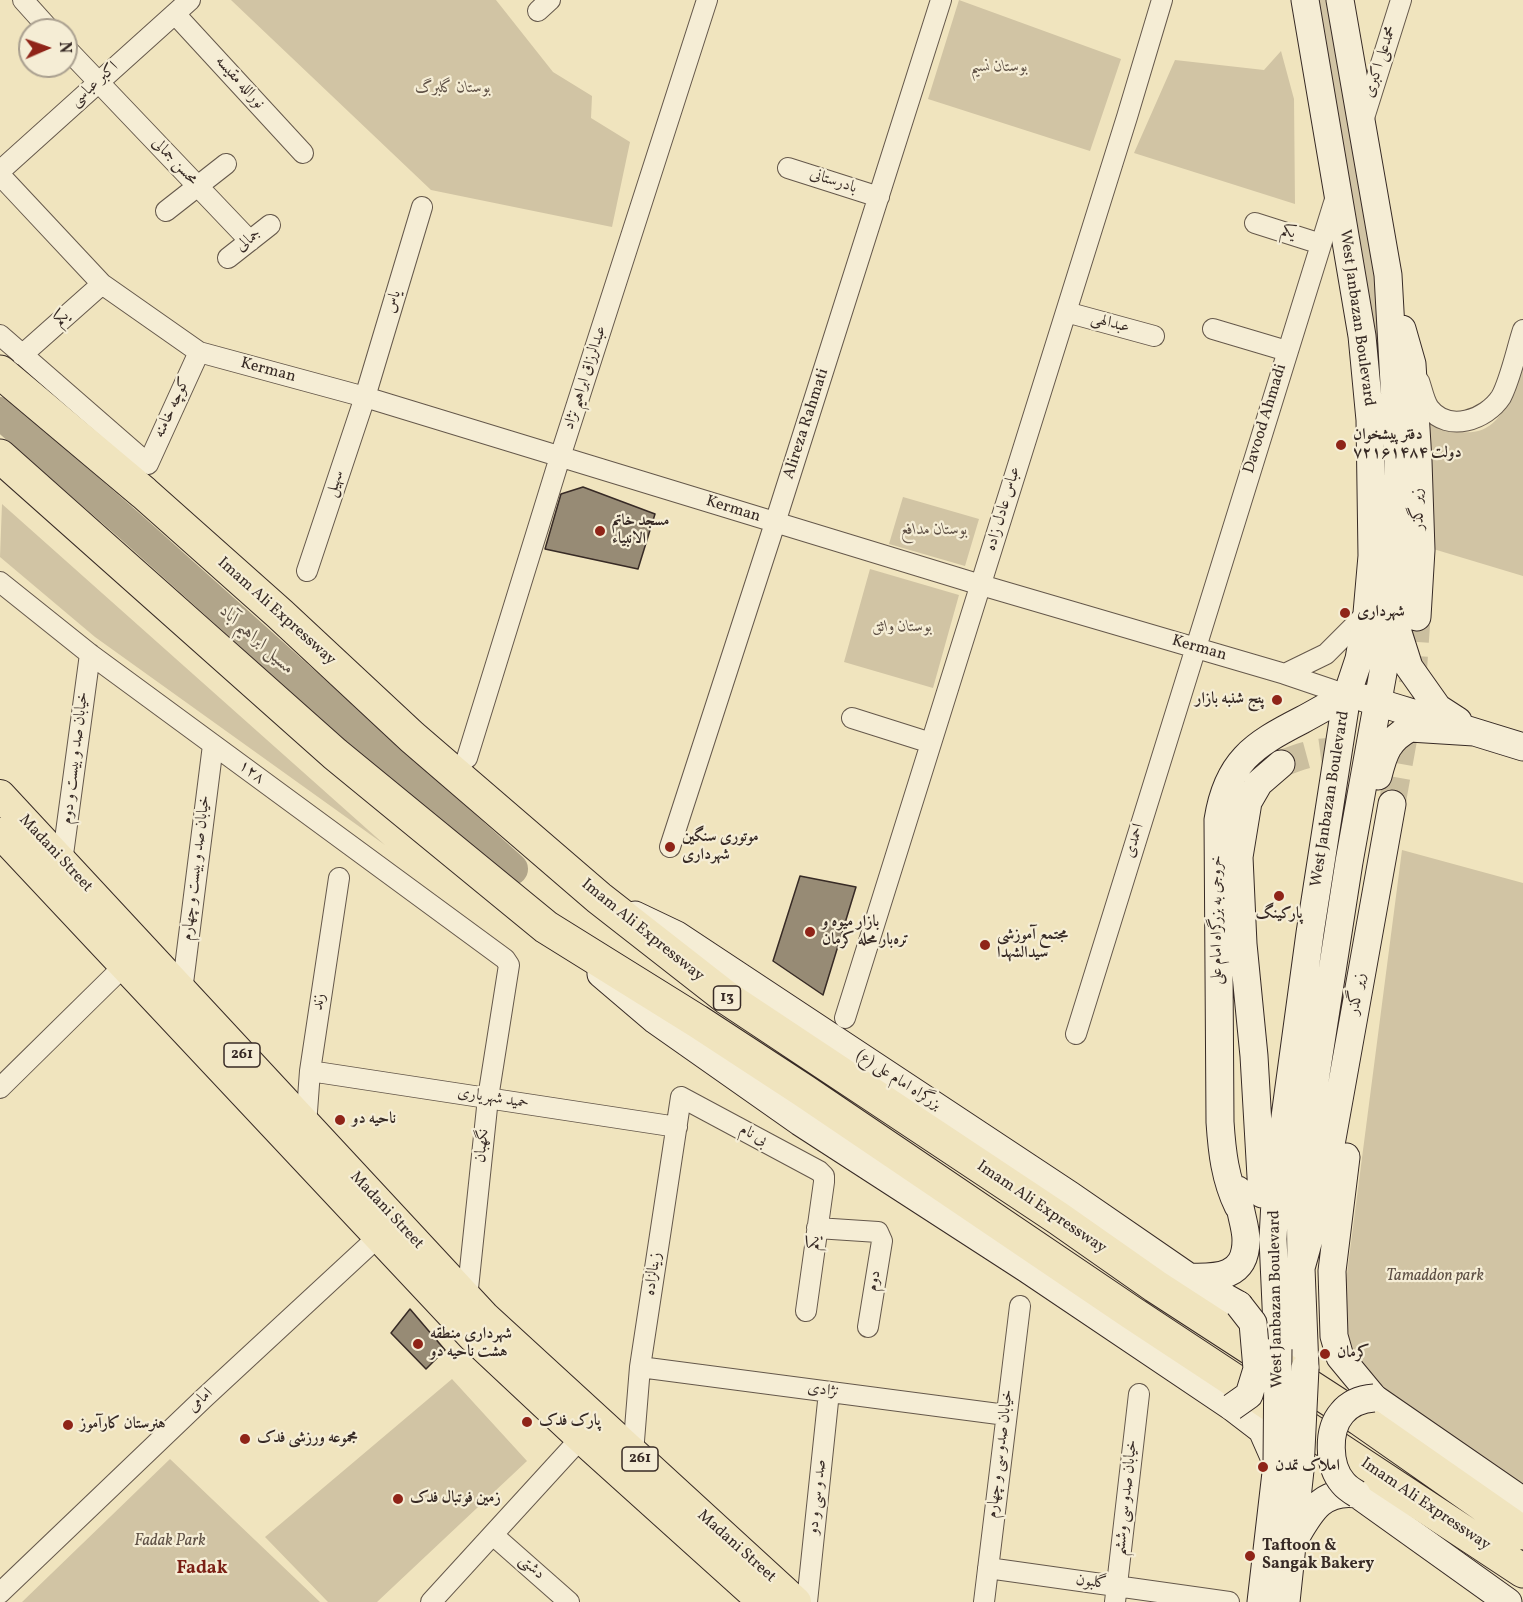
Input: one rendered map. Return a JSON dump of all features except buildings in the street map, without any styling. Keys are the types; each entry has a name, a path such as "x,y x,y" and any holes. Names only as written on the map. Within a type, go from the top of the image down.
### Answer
{"highway":[{"name":"Imam Ali Expressway","path":"11,363 144,493 280,614 412,737 599,898 727,998 1058,1218 1155,1286 1360,1419 1523,1533"},
{"name":"Imam Ali Expressway","path":"0,456 335,754 546,927 804,1091 1523,1571"}],"main road":[{"name":"West Janbazan Boulevard","path":"1305,0 1362,336 1370,420 1372,556 1393,616"},
{"name":"West Janbazan Boulevard","path":"1261,1602 1289,1467 1305,1368 1300,1268 1300,1176 1349,862 1380,702 1397,573 1398,455 1388,275 1341,0"},
{"name":"زیر گذر","path":"1388,275 1412,364 1420,550 1393,616"},
{"name":"West Janbazan Boulevard","path":"1286,1602 1293,1542 1289,1467 1278,1349 1273,1239 1276,1183 1310,933 1347,694 1359,659 1393,616"},
{"path":"1393,616 1409,667 1438,708 1474,732"},
{"name":"Kerman","path":"1347,694 1380,702 1523,747"},
{"name":"خروجی به بزرگراه امام علی","path":"1238,1206 1229,1187 1223,1158 1220,1122 1218,820 1221,800 1238,766 1251,750 1347,694"},
{"path":"1349,862 1366,820 1387,747 1403,732 1417,727 1474,732"},
{"path":"1273,1239 1263,1204 1243,944 1239,857 1248,802 1259,783 1281,764"},
{"name":"Madani Street","path":"0,795 306,1125 472,1336 763,1602"},
{"name":"زیر گذر","path":"1349,1043 1392,804"},
{"name":"261","path":"0,833 123,967 386,1229"},
{"name":"بزرگراه امام علی (ع)","path":"599,898 676,935 1189,1277 1239,1305 1253,1323 1257,1368 1249,1395 1232,1407"},
{"path":"546,927 655,1020 800,1122 1027,1269 1232,1407 1262,1430 1289,1467"},
{"path":"1189,1277 1214,1278 1229,1273 1242,1263 1246,1240 1238,1206 1237,1019 1248,989"},
{"name":"West Janbazan Boulevard","path":"1300,1268 1323,1188 1349,1043"},
{"path":"1349,1043 1352,1093 1332,1271 1334,1336 1340,1357 1374,1398 1523,1501"},
{"name":"Madani Street","path":"386,1229 467,1298 492,1324 796,1602"},
{"path":"1374,1398 1354,1402 1341,1414 1332,1437 1336,1472 1341,1482 1508,1602"},
{"path":"1293,1542 1316,1506 1323,1500 1342,1493 1357,1494"}],"street":[{"path":"23,0 39,18"},
{"name":"اکبر عباسی","path":"0,173 190,0"},
{"name":"عبدالرزاق ابراهیم نژاد","path":"467,758 707,0"},
{"name":"Alireza Rahmati","path":"670,847 776,523 941,0"},
{"name":"عباس عادل زاده","path":"845,1018 1162,0"},
{"name":"محمدعلی اکبری","path":"1362,124 1401,0"},
{"name":"نورالله مقیسه","path":"175,14 303,153"},
{"path":"78,61 98,83"},
{"name":"محسن جمالی","path":"98,83 250,241"},
{"path":"166,211 226,164"},
{"name":"بادرستانی","path":"788,168 879,197"},
{"name":"Kerman","path":"0,173 102,284 199,352 365,398 1347,694"},
{"name":"Davood Ahmadi","path":"1195,648 1338,191"},
{"name":"یاس","path":"365,398 422,207"},
{"name":"یکم","path":"1255,223 1321,244"},
{"name":"جمالی","path":"228,258 270,225"},
{"name":"یکم","path":"11,363 102,284"},
{"name":"عبدالهی","path":"1066,312 1154,336"},
{"path":"1213,329 1287,351"},
{"path":"1412,364 1429,408 1446,420 1466,422 1476,418 1501,396 1523,330"},
{"path":"0,335 11,363"},
{"name":"کوچه خامنه","path":"11,363 148,464 199,352"},
{"name":"سهیل","path":"308,571 365,398"},
{"name":"۱۲۸","path":"0,582 90,654 506,959"},
{"path":"1285,674 1393,616"},
{"name":"احمدی","path":"1076,1034 1195,648"},
{"name":"خیابان صد و بیست و دوم","path":"62,862 90,654"},
{"path":"852,718 931,742"},
{"name":"خیابان صد و بیست و چهارم","path":"182,991 213,745"},
{"name":"زند","path":"306,1125 310,1071 339,878"},
{"name":"نگهبان","path":"467,1298 488,1098 509,965 506,959"},
{"path":"0,1088 123,967"},
{"name":"حمید شهریاری","path":"310,1071 676,1126"},
{"name":"زینالزاده","path":"633,1453 640,1366 681,1097"},
{"name":"بی نام","path":"681,1097 819,1171 824,1176"},
{"name":"یکم","path":"806,1311 824,1176"},
{"name":"دوم","path":"817,1228 878,1232 882,1242 868,1326"},
{"name":"امامی","path":"0,1593 220,1383 386,1229"},
{"name":"خیابان صدو سی و چهارم","path":"984,1602 1020,1306"},
{"name":"نژادی","path":"640,1366 1006,1415"},
{"name":"صد و سی و دو","path":"807,1602 828,1392"},
{"name":"خیابان صدو سی وششم","path":"1116,1594 1139,1394"},
{"path":"431,1602 581,1437"},
{"name":"دشتی","path":"493,1535 569,1602"},
{"name":"گلبون","path":"988,1568 1116,1594 1229,1602"}],"green space":[{"name":"بوستان گلبرگ","path":"231,0 496,0 553,72 592,96 591,118 630,142 612,227 431,190"},
{"name":"بوستان نسیم","path":"959,0 1121,59 1090,151 928,99"},
{"path":"1319,0 1331,0 1373,242 1388,508 1376,552"},
{"path":"1281,51 1294,99 1295,204 1134,153 1175,60 1264,70"},
{"path":"1523,360 1523,576 1430,548 1426,417 1456,431 1472,432 1484,429 1495,422 1503,412"},
{"name":"بوستان مدافع","path":"903,497 979,519 965,566 889,544"},
{"path":"2,504 385,845 95,637 0,557"},
{"name":"بوستان واثق","path":"870,569 959,595 933,688 844,662"},
{"name":"Tamaddon park","path":"1402,850 1523,883 1523,1494 1383,1394 1353,1356 1346,1322 1346,1281"},
{"name":"زمین فوتبال فدک","path":"452,1379 527,1461 377,1602 328,1602 265,1537"},
{"name":"Fadak Park","path":"170,1459 320,1602 22,1602"}],"waterway":[{"name":"مسیل ابراهیم آباد","path":"0,413 131,527 512,869"}],"tunnel":[{"path":"1392,804 1412,692 1417,617"},
{"path":"1281,764 1295,758 1322,752 1348,754 1370,769 1380,782"}],"place":[{"name":"دفتر پیشخوان دولت ۷۲۱۶۱۴۸۴","path":"1341,445"},
{"name":"مسجد خاتم الانبیاء","path":"600,531"},
{"name":"شهرداری","path":"1345,613"},
{"name":"پنج شنبه بازار","path":"1277,700"},
{"name":"موتوری سنگین شهرداری","path":"670,847"},
{"name":"پارکینگ","path":"1279,896"},
{"name":"بازار میوه و تره‌بار محله کرمان","path":"810,932"},
{"name":"مجتمع آموزشی سیدالشهدا","path":"985,945"},
{"name":"ناحیه دو","path":"340,1120"},
{"name":"شهرداری منطقه هشت ناحیه دو","path":"418,1344"},
{"name":"کرمان","path":"1325,1354"},
{"name":"پارک فدک","path":"527,1422"},
{"name":"هنرستان کارآموز","path":"68,1425"},
{"name":"مجموعه ورزشی فدک","path":"245,1439"},
{"name":"املاک تمدن","path":"1263,1467"},
{"name":"زمین فوتبال فدک","path":"398,1499"},
{"name":"Taftoon & Sangak Bakery","path":"1250,1556"}],"district":[{"name":"Fadak","path":"202,1570"}]}
